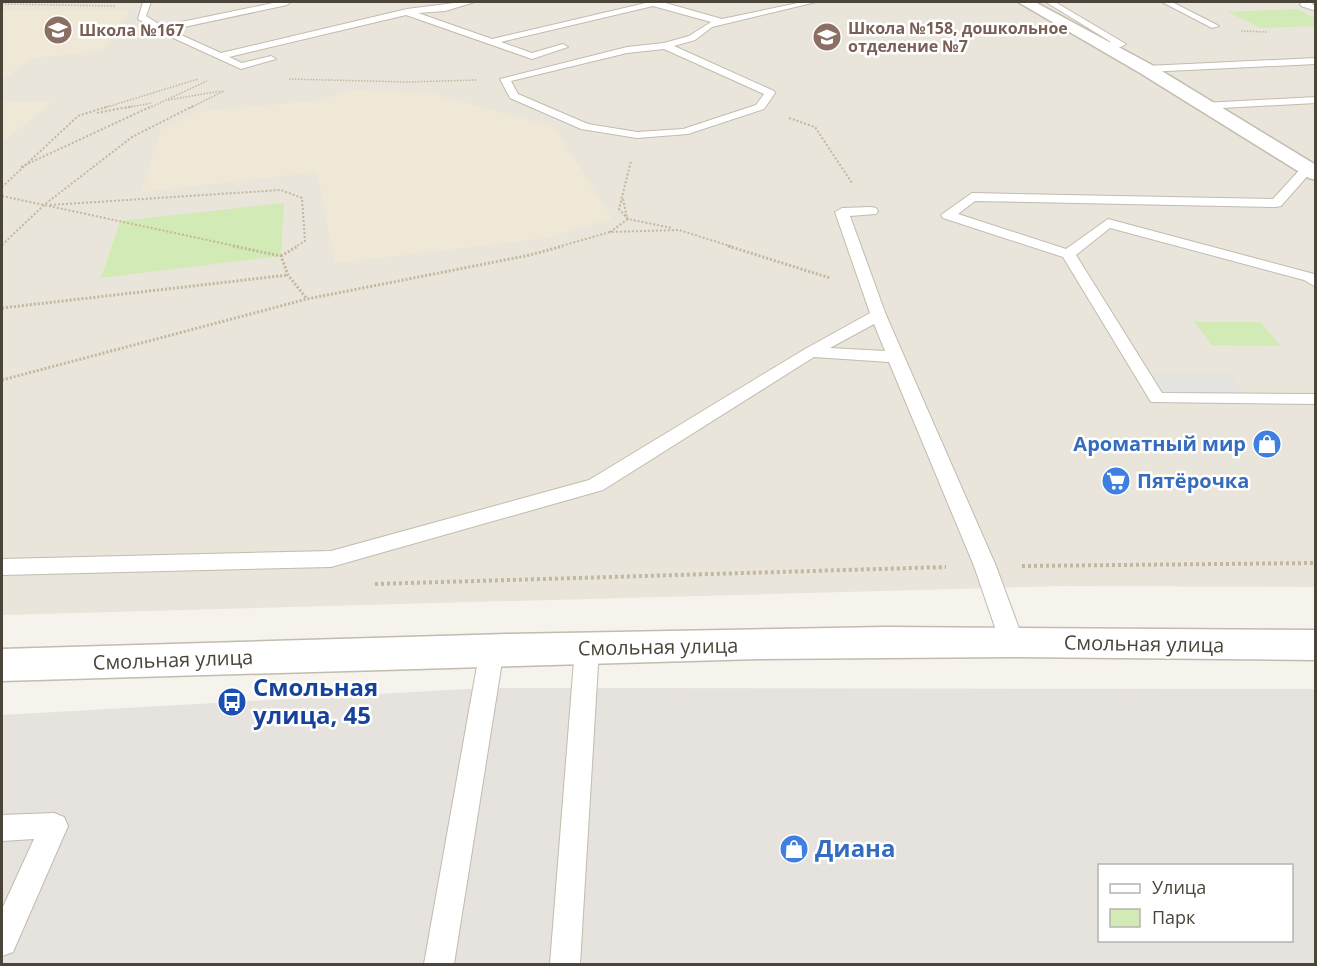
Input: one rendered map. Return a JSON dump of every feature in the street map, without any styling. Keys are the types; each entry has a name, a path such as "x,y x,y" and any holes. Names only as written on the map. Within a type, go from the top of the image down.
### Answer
{"street":[{"path":"1025,2 1146,69 1311,172"},
{"name":"Смольная улица","path":"2,665 587,648 1012,642 1316,645"}],"lane":[{"path":"147,2 141,17 161,29 241,66 271,59"},
{"path":"161,29 287,2"},
{"path":"220,56 407,12 445,8 471,2"},
{"path":"491,42 656,2 722,22"},
{"path":"665,46 770,93 760,107 684,132 637,135 585,127 514,96 505,79 627,50 665,46 692,38 709,25 812,2"},
{"path":"1050,2 1121,44 1102,46"},
{"path":"1166,2 1215,26"},
{"path":"1293,2 1307,3 1316,9"},
{"path":"407,12 532,56 563,47"},
{"path":"1146,69 1316,61"},
{"path":"1204,106 1316,100"},
{"path":"1311,172 1276,202 972,197 948,215 1068,254 1157,398 1316,399"},
{"path":"871,211 842,212 878,315 985,566 1012,642"},
{"path":"1068,254 1108,223 1309,277 1316,283"},
{"path":"2,567 331,559 596,485 811,352 878,315"},
{"path":"811,352 897,357"},
{"path":"565,964 587,648"},
{"path":"439,964 492,650"},
{"path":"2,828 54,826 2,941"}],"path":[{"path":"2,4 130,6 141,17"},
{"path":"21,167 241,66"},
{"path":"2,187 78,116 241,66"},
{"path":"285,79 407,82 505,79"},
{"path":"2,245 44,205 132,136 228,90 78,116"},
{"path":"760,107 815,127 871,211"},
{"path":"637,135 619,208 628,219 679,230 870,291"},
{"path":"2,196 281,256 305,241 302,198 280,190 44,205"},
{"path":"610,232 628,219"},
{"path":"2,380 307,299 530,255 610,232 679,230"},
{"path":"281,256 288,275 307,299"},
{"path":"2,308 288,275"},
{"path":"372,584 985,566 1316,563"}],"shaded area":[{"path":"2,2 1315,2 1315,587 1063,586 2,615"},
{"name":"Школа №167","path":"2,10 129,10 102,51 31,58 2,81"},
{"path":"351,90 429,93 554,127 612,218 547,238 335,263 317,172 141,192 161,130 196,112 322,100"},
{"path":"2,102 52,102 2,143"},
{"path":"1148,373 1228,373 1244,394 1161,393"},
{"path":"486,688 1315,689 1315,964 2,964 2,715"}],"green space":[{"path":"1297,9 1315,18 1315,26 1261,28 1228,12"},
{"path":"284,203 281,256 101,278 120,221"},
{"path":"1194,322 1260,322 1281,346 1212,345"}],"place":[{"name":"Школа №167","path":"58,30"},
{"name":"Школа №158, дошкольное отделение №7","path":"827,37"},
{"name":"Ароматный мир","path":"1267,444"},
{"name":"Пятёрочка","path":"1116,481"},
{"name":"Смольная улица, 45","path":"232,702"},
{"name":"Диана","path":"794,849"}]}
